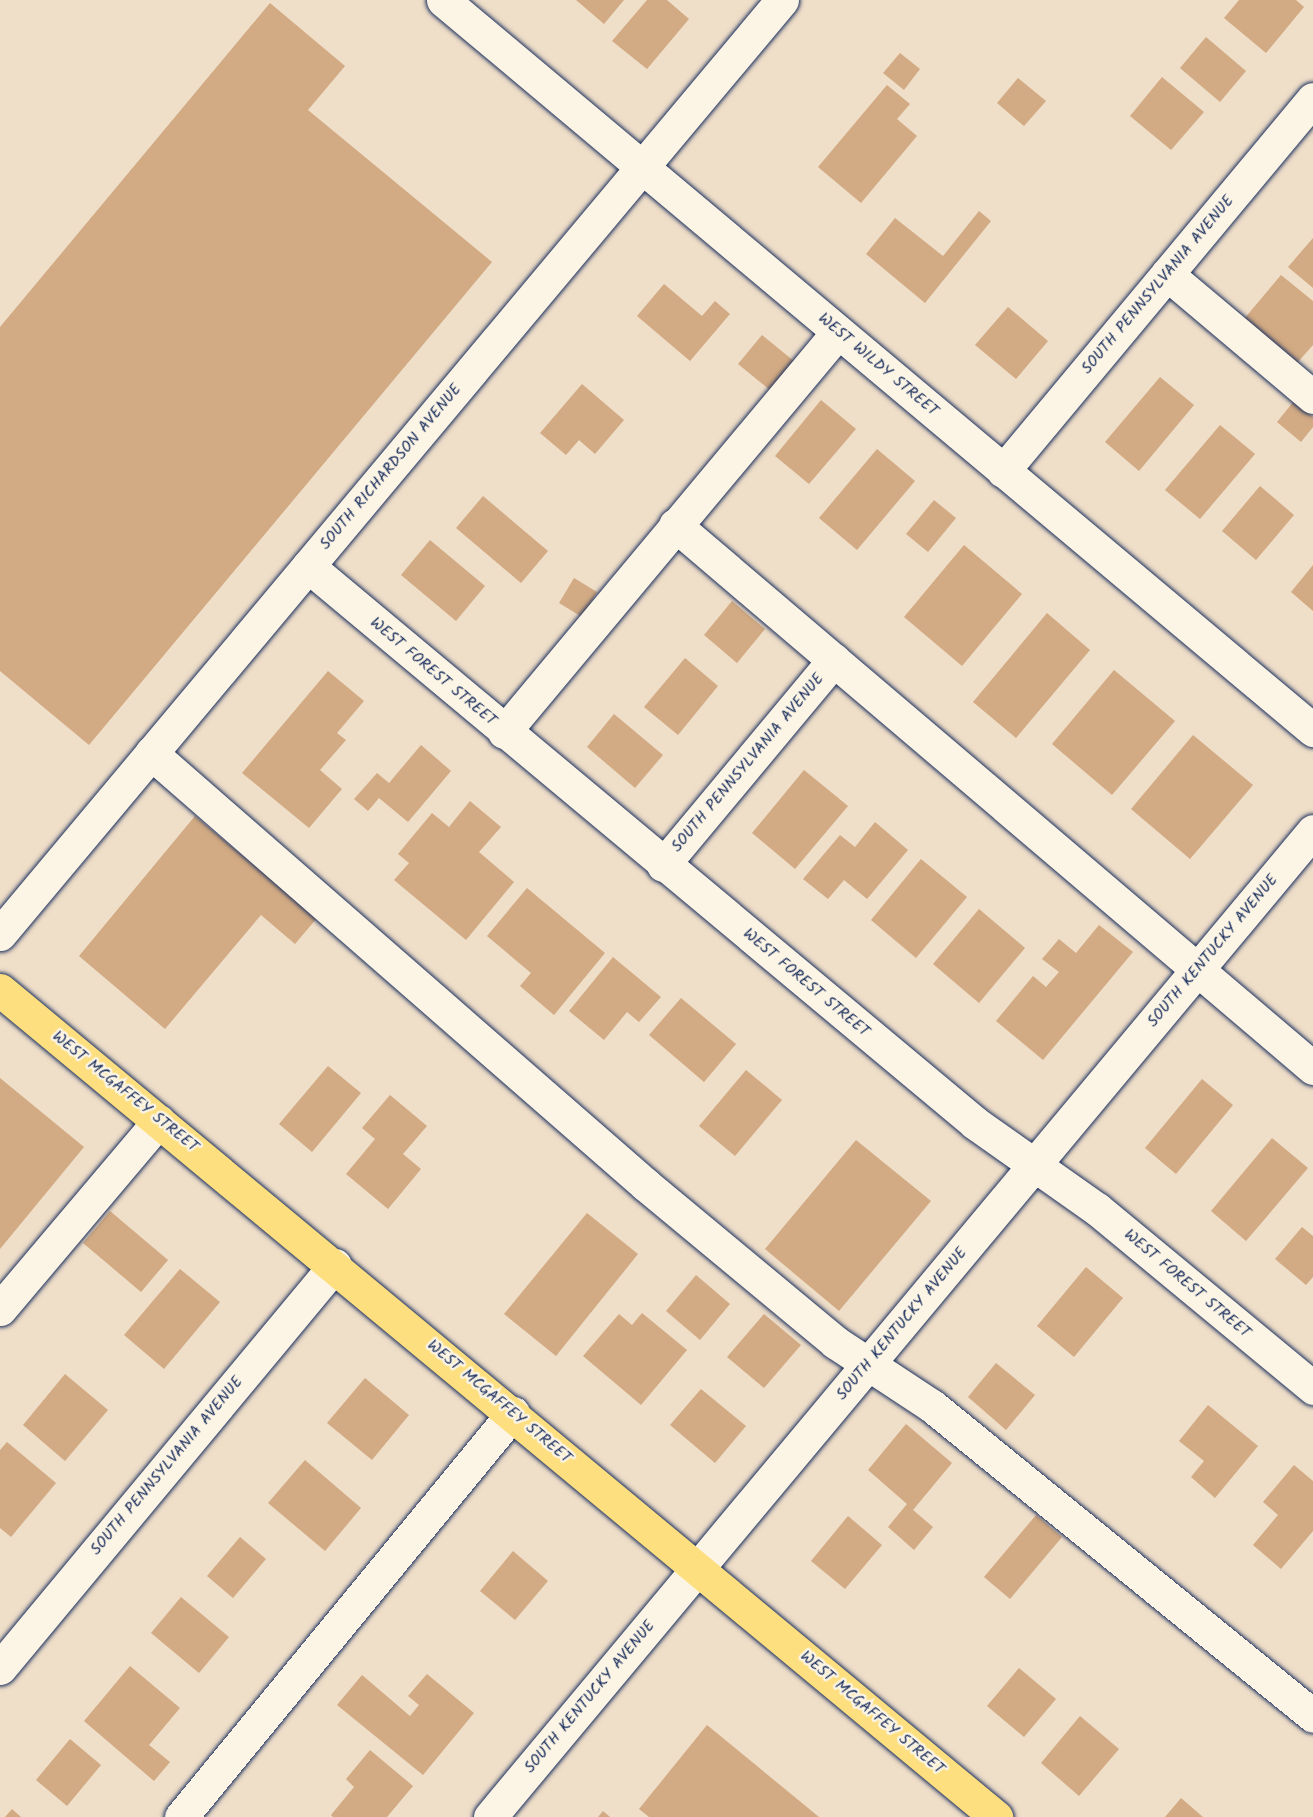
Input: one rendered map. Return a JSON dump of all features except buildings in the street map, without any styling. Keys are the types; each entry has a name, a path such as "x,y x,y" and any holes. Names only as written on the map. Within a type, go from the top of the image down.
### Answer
{"main road":[{"name":"WEST MCGAFFEY STREET","path":"0,990 513,1413 996,1817"}],"street":[{"name":"WEST WILDY STREET","path":"443,0 1313,730"},
{"name":"SOUTH RICHARDSON AVENUE","path":"0,934 642,166 769,4"},
{"name":"SOUTH PENNSYLVANIA AVENUE","path":"1003,471 1313,99"},
{"path":"1167,274 1313,396"},
{"path":"504,732 838,332"},
{"path":"675,525 1196,972 1313,1068"},
{"name":"WEST FOREST STREET","path":"308,566 663,865 975,1123 1097,1209 1313,1388"},
{"name":"SOUTH PENNSYLVANIA AVENUE","path":"663,865 834,660"},
{"path":"151,753 628,1170 868,1365 932,1406 1313,1716"},
{"name":"SOUTH KENTUCKY AVENUE","path":"490,1817 1036,1166 1313,831"},
{"path":"5,1293 159,1120"},
{"name":"SOUTH PENNSYLVANIA AVENUE","path":"0,1668 334,1265"},
{"path":"181,1817 513,1413"}]}
